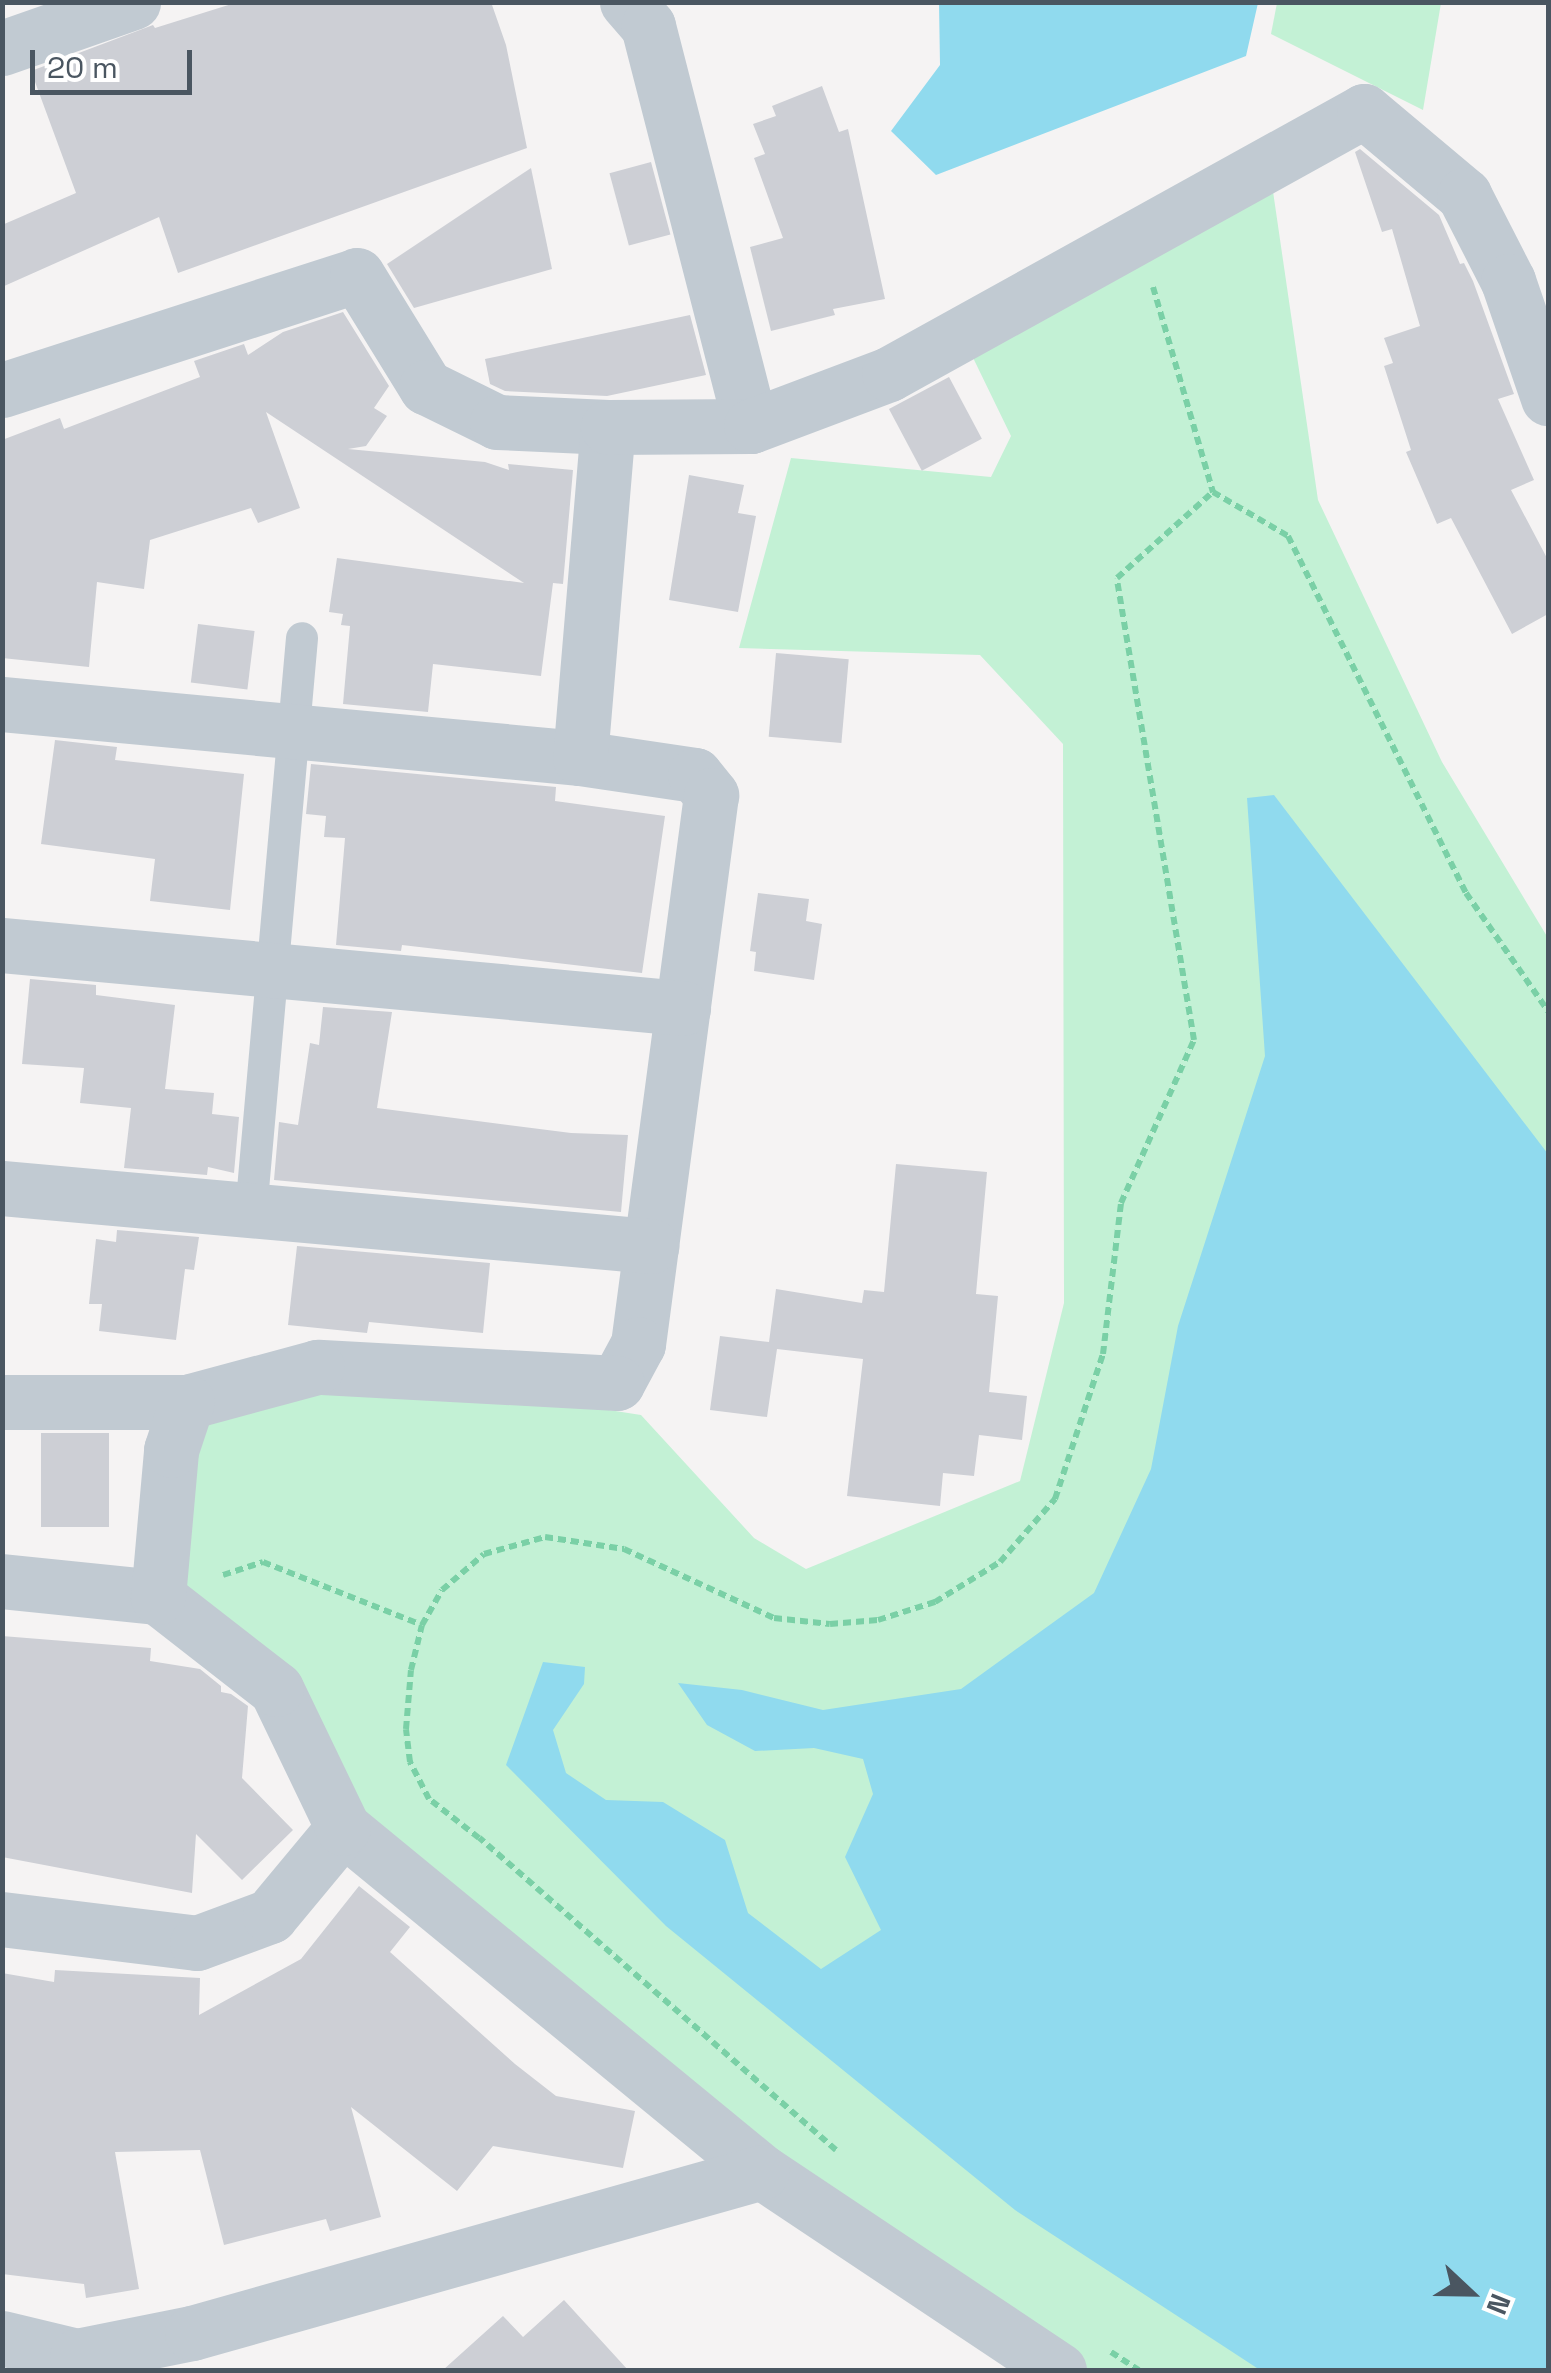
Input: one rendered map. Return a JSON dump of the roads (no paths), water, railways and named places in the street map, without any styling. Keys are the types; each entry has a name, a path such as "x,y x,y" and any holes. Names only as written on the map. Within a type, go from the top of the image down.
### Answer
{"street":[{"path":"2,48 133,2"},
{"path":"627,2 648,26 751,426"},
{"path":"2,390 358,275 426,386 497,422 608,427 751,426 889,374 1364,111 1464,195 1528,273 1548,398"},
{"path":"580,758 608,427"},
{"path":"2,704 580,758 695,775 711,795 638,1344 617,1382 317,1367 187,1402 2,1402"},
{"path":"2,945 683,1008"},
{"path":"2,1188 651,1246"},
{"path":"158,1597 171,1450 187,1402"},
{"path":"2,1581 158,1597 276,1689 343,1828 762,2172 1083,2360"},
{"path":"2,1919 197,1944 270,1916 343,1828"},
{"path":"2,2338 76,2356 192,2333 762,2172"}],"lane":[{"path":"251,1212 302,638"}],"water":[{"path":"939,2 1258,3 1246,56 936,175 891,131 940,65"},
{"path":"1274,795 1548,1154 1548,2370 1260,2370 1015,2210 666,1926 506,1765 543,1662 585,1667 584,1684 553,1730 566,1773 606,1800 663,1802 725,1840 748,1913 821,1969 881,1930 845,1857 873,1794 863,1759 814,1748 755,1751 707,1725 678,1683 742,1690 823,1710 961,1689 1094,1593 1151,1469 1178,1326 1265,1056 1247,798"}]}
